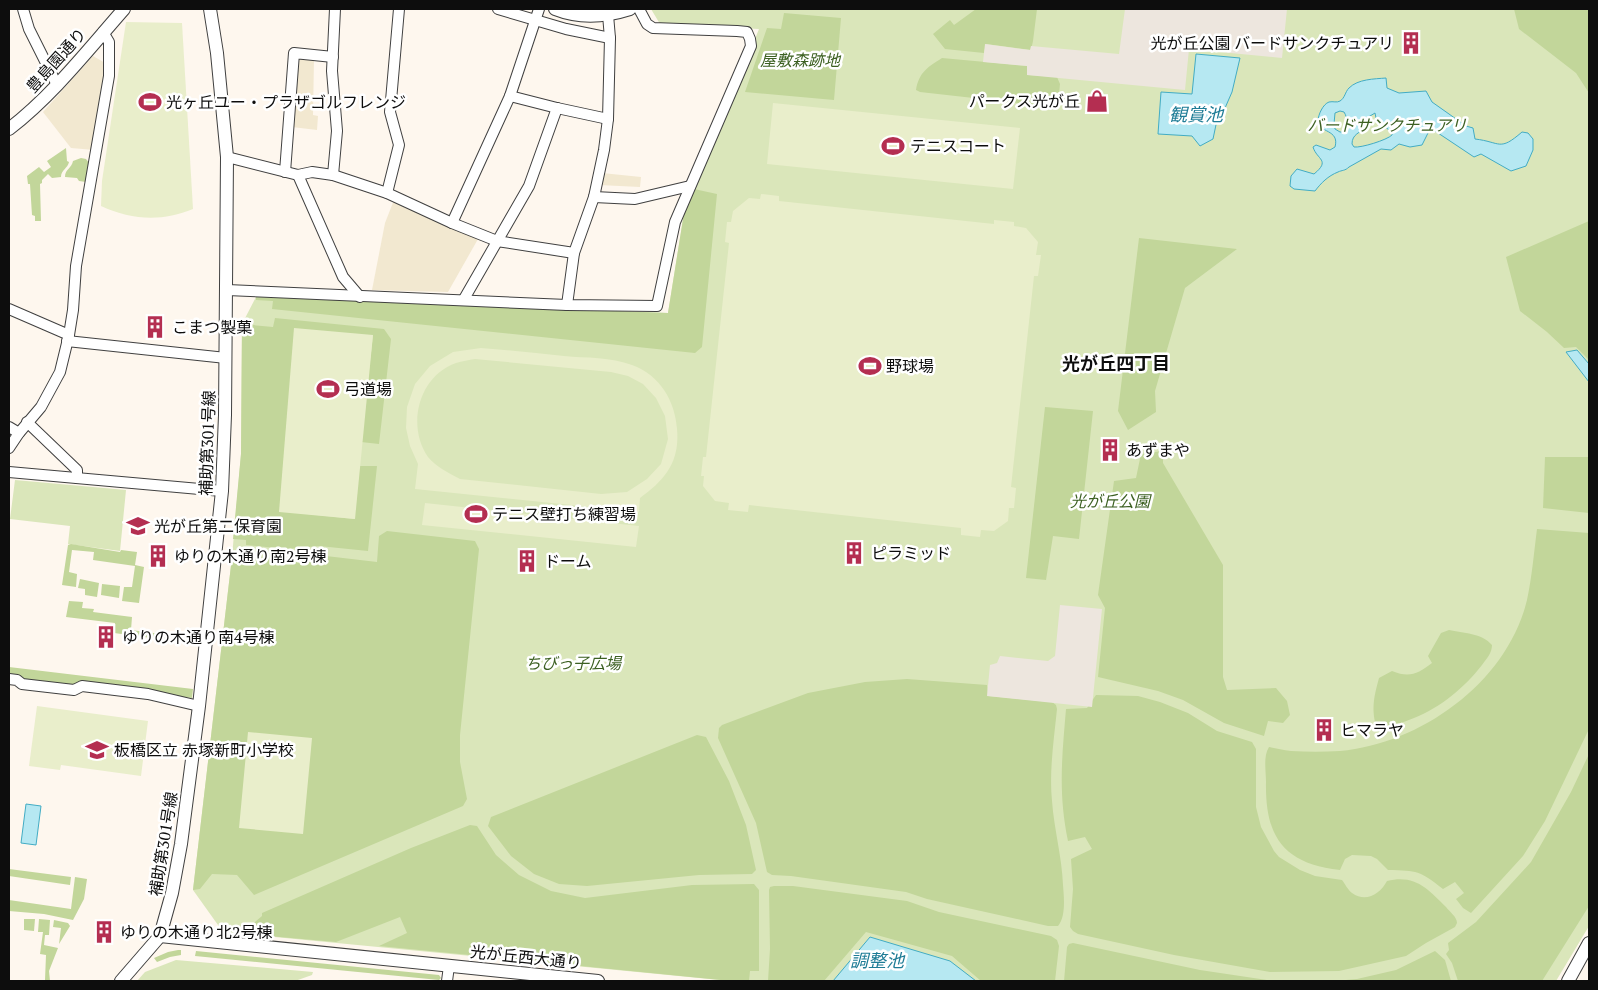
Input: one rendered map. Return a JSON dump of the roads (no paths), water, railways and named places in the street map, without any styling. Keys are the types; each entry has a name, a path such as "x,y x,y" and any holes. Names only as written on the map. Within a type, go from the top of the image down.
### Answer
{"street":[{"path":"24,9 29,29 58,85"},
{"name":"豊島園通り","path":"9,129 37,106 58,85 103,32 112,15 124,9"},
{"name":"補助第301号線","path":"121,981 160,936 170,905 199,706 222,491 226,358 227,157 217,53 210,9"},
{"path":"333,175 337,131 332,71 335,9"},
{"path":"386,193 399,145 390,112 399,9"},
{"path":"498,9 536,21 610,38"},
{"path":"452,223 510,96 539,9"},
{"path":"555,9 576,15 592,16 608,15 630,9"},
{"path":"226,290 567,305 657,306 675,222 750,46 750,39 747,32 653,28 647,24 640,9"},
{"path":"567,305 574,252 594,197 604,150 608,119 610,38 608,15"},
{"path":"9,448 27,422 41,407 60,372 68,338 73,310 76,266 109,76 109,42 103,32"},
{"path":"285,172 294,53 333,57"},
{"path":"510,96 608,119"},
{"path":"464,299 529,186 557,108"},
{"path":"227,157 298,175 312,172 333,175 386,193 497,241 574,252"},
{"path":"298,175 343,277 360,297"},
{"path":"594,197 635,199 690,186"},
{"path":"9,309 68,338 226,358"},
{"path":"27,422 77,470 77,478"},
{"path":"9,427 19,433"},
{"path":"9,472 222,491"},
{"path":"9,679 16,680 22,684 74,690 82,686 148,694 199,706"},
{"name":"光が丘西大通り","path":"160,936 507,972 549,979 598,981"},
{"path":"1568,981 1589,943"},
{"path":"447,981 449,966"},
{"path":"507,972 517,981"}],"water":[{"name":"観賞池","path":"1196,54 1240,58 1232,92 1217,120 1213,139 1200,146 1192,136 1158,134 1161,92 1192,94"},
{"path":"1386,78 1387,88 1399,93 1426,91 1432,102 1466,126 1473,128 1475,139 1504,144 1522,132 1528,133 1533,139 1533,150 1526,166 1511,171 1481,154 1474,157 1435,131 1429,131 1422,145 1410,147 1399,144 1391,150 1381,149 1331,176 1315,191 1294,189 1290,186 1291,176 1297,169 1314,174 1322,166 1321,160 1313,147 1316,145 1330,150 1335,147 1336,141 1334,137 1321,128 1318,121 1325,105 1329,102 1340,101 1349,88 1357,83","holes":["1344,112 1346,119 1343,132 1335,129 1334,124 1335,113","1375,113 1376,118 1392,135 1374,143 1354,147 1352,144 1353,138 1366,127 1365,119"]},
{"path":"1577,350 1589,364 1589,382 1566,352"},
{"path":"26,804 41,806 36,845 21,843"},
{"name":"調整池","path":"870,937 950,961 976,981 833,981"}],"place":[{"name":"光が丘公園 バードサンクチュアリ","path":"1411,43"},
{"name":"パークス光が丘","path":"1097,101"},
{"name":"光ヶ丘ユー・プラザゴルフレンジ","path":"150,102"},
{"name":"テニスコート","path":"893,146"},
{"name":"こまつ製菓","path":"155,327"},
{"name":"野球場","path":"870,366"},
{"name":"弓道場","path":"328,389"},
{"name":"あずまや","path":"1110,450"},
{"name":"テニス壁打ち練習場","path":"476,514"},
{"name":"光が丘第二保育園","path":"138,526"},
{"name":"ピラミッド","path":"854,553"},
{"name":"ゆりの木通り南2号棟","path":"158,556"},
{"name":"ドーム","path":"527,561"},
{"name":"ゆりの木通り南4号棟","path":"106,637"},
{"name":"ヒマラヤ","path":"1324,730"},
{"name":"板橋区立 赤塚新町小学校","path":"97,750"},
{"name":"ゆりの木通り北2号棟","path":"104,932"}],"district":[{"name":"光が丘四丁目","path":"1116,364"}],"park label":[{"name":"屋敷森跡地","path":"800,60"},
{"name":"バードサンクチュアリ","path":"1387,125"},
{"name":"光が丘公園","path":"1110,501"},
{"name":"ちびっ子広場","path":"573,663"}]}
